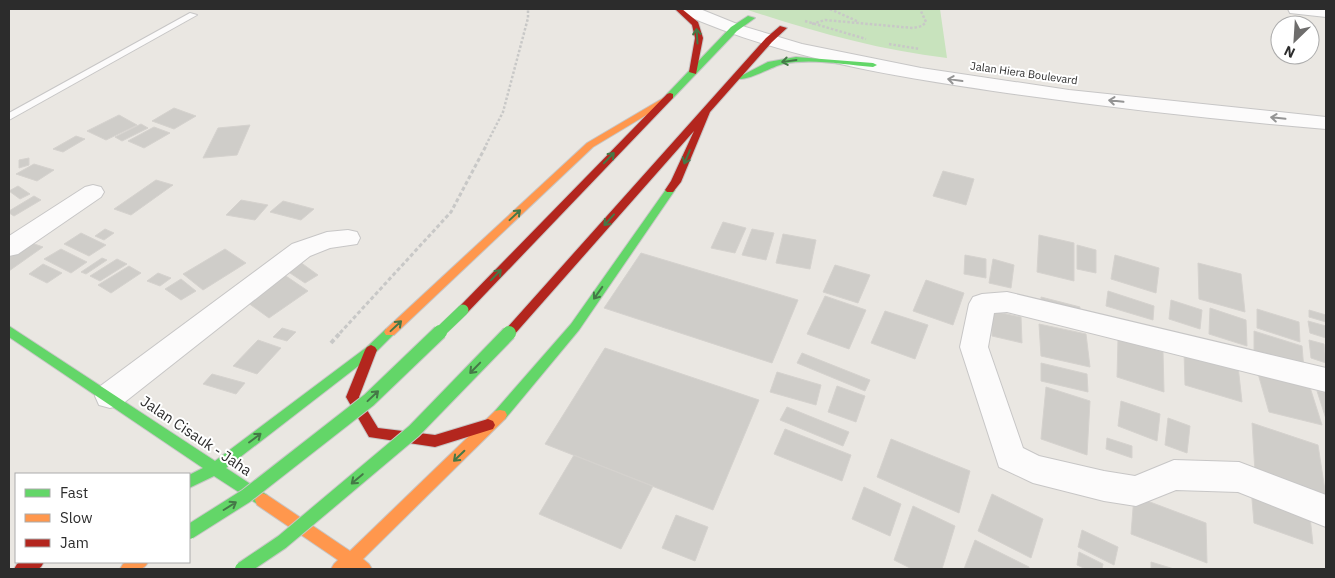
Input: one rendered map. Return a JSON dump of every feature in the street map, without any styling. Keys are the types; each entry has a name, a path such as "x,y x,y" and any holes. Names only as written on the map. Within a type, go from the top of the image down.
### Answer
{"main road":[{"path":"678,9 695,24 699,38 693,72"},
{"path":"190,531 246,496 369,400 463,310 734,29 751,18"},
{"path":"242,569 282,542 414,430 509,332 776,34"},
{"path":"731,83 771,64 796,59 873,65"},
{"path":"190,481 216,468 371,350 590,145 665,100"},
{"path":"339,569 352,560 492,424 575,327 676,182 706,112"},
{"name":"Jalan Cisauk - Jaha","path":"9,331 110,396 364,569"},
{"path":"371,350 352,397 374,432 435,441 492,424"},
{"path":"22,569 34,563"}],"street":[{"path":"687,9 734,29 776,34"},
{"name":"Jalan Hiera Boulevard","path":"728,9 751,18 776,34 873,65 1063,96 1326,123"},
{"path":"1296,9 1326,12"},
{"name":"Jalan Hiera Boulevard","path":"776,34 831,40 936,61 1059,79 1326,106"},
{"path":"9,248 93,192"},
{"path":"110,396 301,250 327,240 348,238"},
{"path":"1326,380 1007,302 982,304 974,347 1010,457 1033,469 1104,486 1136,491 1174,475 1238,476 1326,511"}],"lane":[{"path":"9,118 193,15"}],"path":[{"path":"330,344 451,212 503,112 528,18 528,9"},
{"path":"830,9 861,24"},
{"path":"812,24 825,20 898,28 922,26 926,22 920,9"},
{"path":"804,21 870,40"},
{"path":"887,44 920,50"}],"green space":[{"path":"745,9 940,9 947,58 845,39"}],"building":[{"path":"174,108 196,116 174,129 152,121"},
{"path":"119,115 137,125 106,140 87,131"},
{"path":"141,124 148,128 122,141 115,137"},
{"path":"250,125 237,155 203,158 218,128"},
{"path":"154,127 170,133 144,148 128,141"},
{"path":"76,136 85,139 63,152 53,149"},
{"path":"29,158 29,165 19,168 19,160"},
{"path":"34,164 54,170 37,181 16,174"},
{"path":"943,171 974,179 966,205 933,196"},
{"path":"156,180 173,185 131,215 114,209"},
{"path":"18,186 30,194 20,199 9,191"},
{"path":"34,196 41,200 14,216 9,213 9,211"},
{"path":"241,200 268,205 255,220 226,215"},
{"path":"283,201 314,209 301,220 270,212"},
{"path":"723,222 746,228 735,253 711,248"},
{"path":"105,229 114,233 104,240 95,236"},
{"path":"752,229 774,233 766,260 742,255"},
{"path":"81,233 106,245 89,256 64,244"},
{"path":"783,234 816,240 810,269 776,263"},
{"path":"1039,235 1074,243 1074,281 1037,272"},
{"path":"26,241 43,247 9,271 9,253"},
{"path":"1077,245 1096,250 1096,273 1077,269"},
{"path":"61,249 87,262 71,273 44,259"},
{"path":"225,249 246,263 203,290 183,274"},
{"path":"641,253 798,300 772,363 604,308"},
{"path":"965,255 986,259 986,278 964,274"},
{"path":"1115,255 1159,268 1156,293 1111,279"},
{"path":"102,258 107,260 86,274 81,272"},
{"path":"117,259 127,264 100,281 90,276"},
{"path":"993,259 1014,265 1011,288 989,283"},
{"path":"300,262 318,275 305,283 287,271"},
{"path":"1198,263 1241,274 1245,312 1199,299"},
{"path":"43,264 62,273 47,283 29,274"},
{"path":"835,265 870,275 858,303 823,292"},
{"path":"129,266 141,273 111,293 98,285"},
{"path":"158,273 171,278 160,286 147,281"},
{"path":"283,274 308,291 269,318 244,300"},
{"path":"181,279 196,291 181,300 165,289"},
{"path":"926,280 964,293 953,325 913,311"},
{"path":"1108,291 1154,306 1153,320 1106,306"},
{"path":"825,296 866,310 849,349 807,334"},
{"path":"1041,297 1080,307 1079,317 1041,306"},
{"path":"1171,300 1202,310 1200,329 1169,319"},
{"path":"1210,308 1246,320 1247,346 1209,334"},
{"path":"1257,309 1299,322 1300,342 1257,328"},
{"path":"1309,310 1326,315 1326,322 1309,317"},
{"path":"885,311 928,325 915,359 871,343"},
{"path":"992,311 1021,317 1022,343 992,336"},
{"path":"1308,321 1326,326 1326,338 1310,333"},
{"path":"1039,324 1086,334 1090,367 1041,356"},
{"path":"282,328 296,332 287,341 273,337"},
{"path":"1254,331 1302,346 1304,370 1254,354"},
{"path":"1118,339 1163,352 1164,392 1117,377"},
{"path":"258,340 281,348 257,374 233,366"},
{"path":"1309,340 1324,344 1326,363 1311,358"},
{"path":"605,348 759,400 713,510 545,444"},
{"path":"1184,351 1238,366 1242,402 1185,385"},
{"path":"802,353 870,380 865,391 797,363"},
{"path":"1041,363 1087,374 1088,392 1041,381"},
{"path":"1257,370 1308,381 1322,425 1269,412"},
{"path":"777,372 821,385 816,405 770,392"},
{"path":"212,374 245,383 236,394 203,384"},
{"path":"837,386 865,396 856,422 828,412"},
{"path":"1046,387 1090,401 1087,455 1041,439"},
{"path":"1317,391 1326,393 1326,419"},
{"path":"1121,401 1160,414 1157,441 1118,426"},
{"path":"787,407 849,432 843,446 780,420"},
{"path":"1168,418 1190,426 1187,453 1165,445"},
{"path":"1252,423 1318,445 1326,497 1255,472"},
{"path":"785,429 851,455 842,481 774,454"},
{"path":"1107,438 1132,446 1132,458 1106,449"},
{"path":"891,439 970,471 959,513 877,477"},
{"path":"574,455 653,486 621,549 539,514"},
{"path":"864,487 901,504 890,536 852,519"},
{"path":"1251,488 1309,508 1313,544 1254,523"},
{"path":"992,494 1043,519 1031,558 978,531"},
{"path":"1134,496 1206,523 1207,563 1131,534"},
{"path":"913,506 955,526 942,569 912,569 894,560"},
{"path":"676,515 708,527 695,561 662,548"},
{"path":"1082,530 1118,547 1114,565 1078,547"},
{"path":"975,540 1029,567 1029,569 964,569"},
{"path":"1079,552 1103,564 1102,569 1086,569 1077,565"},
{"path":"1151,562 1174,569 1151,569"}],"traffic: fast":[{"path":"670,96 734,29 751,18"},
{"path":"741,78 771,64 796,59 873,65"},
{"path":"500,415 575,327 670,190"},
{"path":"190,531 246,496 369,400 463,310"},
{"path":"9,331 262,500"},
{"path":"190,481 216,468 371,350 390,332"},
{"path":"242,569 282,542 414,431 509,333"}],"traffic: slow":[{"path":"390,332 590,145 665,100"},
{"path":"339,569 352,560 500,415"},
{"path":"262,500 364,569"},
{"path":"128,569 138,563"}],"traffic: jam":[{"path":"678,9 695,24 699,38 693,72"},
{"path":"509,333 769,40 783,28"},
{"path":"463,310 670,96"},
{"path":"670,190 676,182 706,112"},
{"path":"371,350 352,397 374,433 435,441 488,425"},
{"path":"22,569 34,563"}]}
